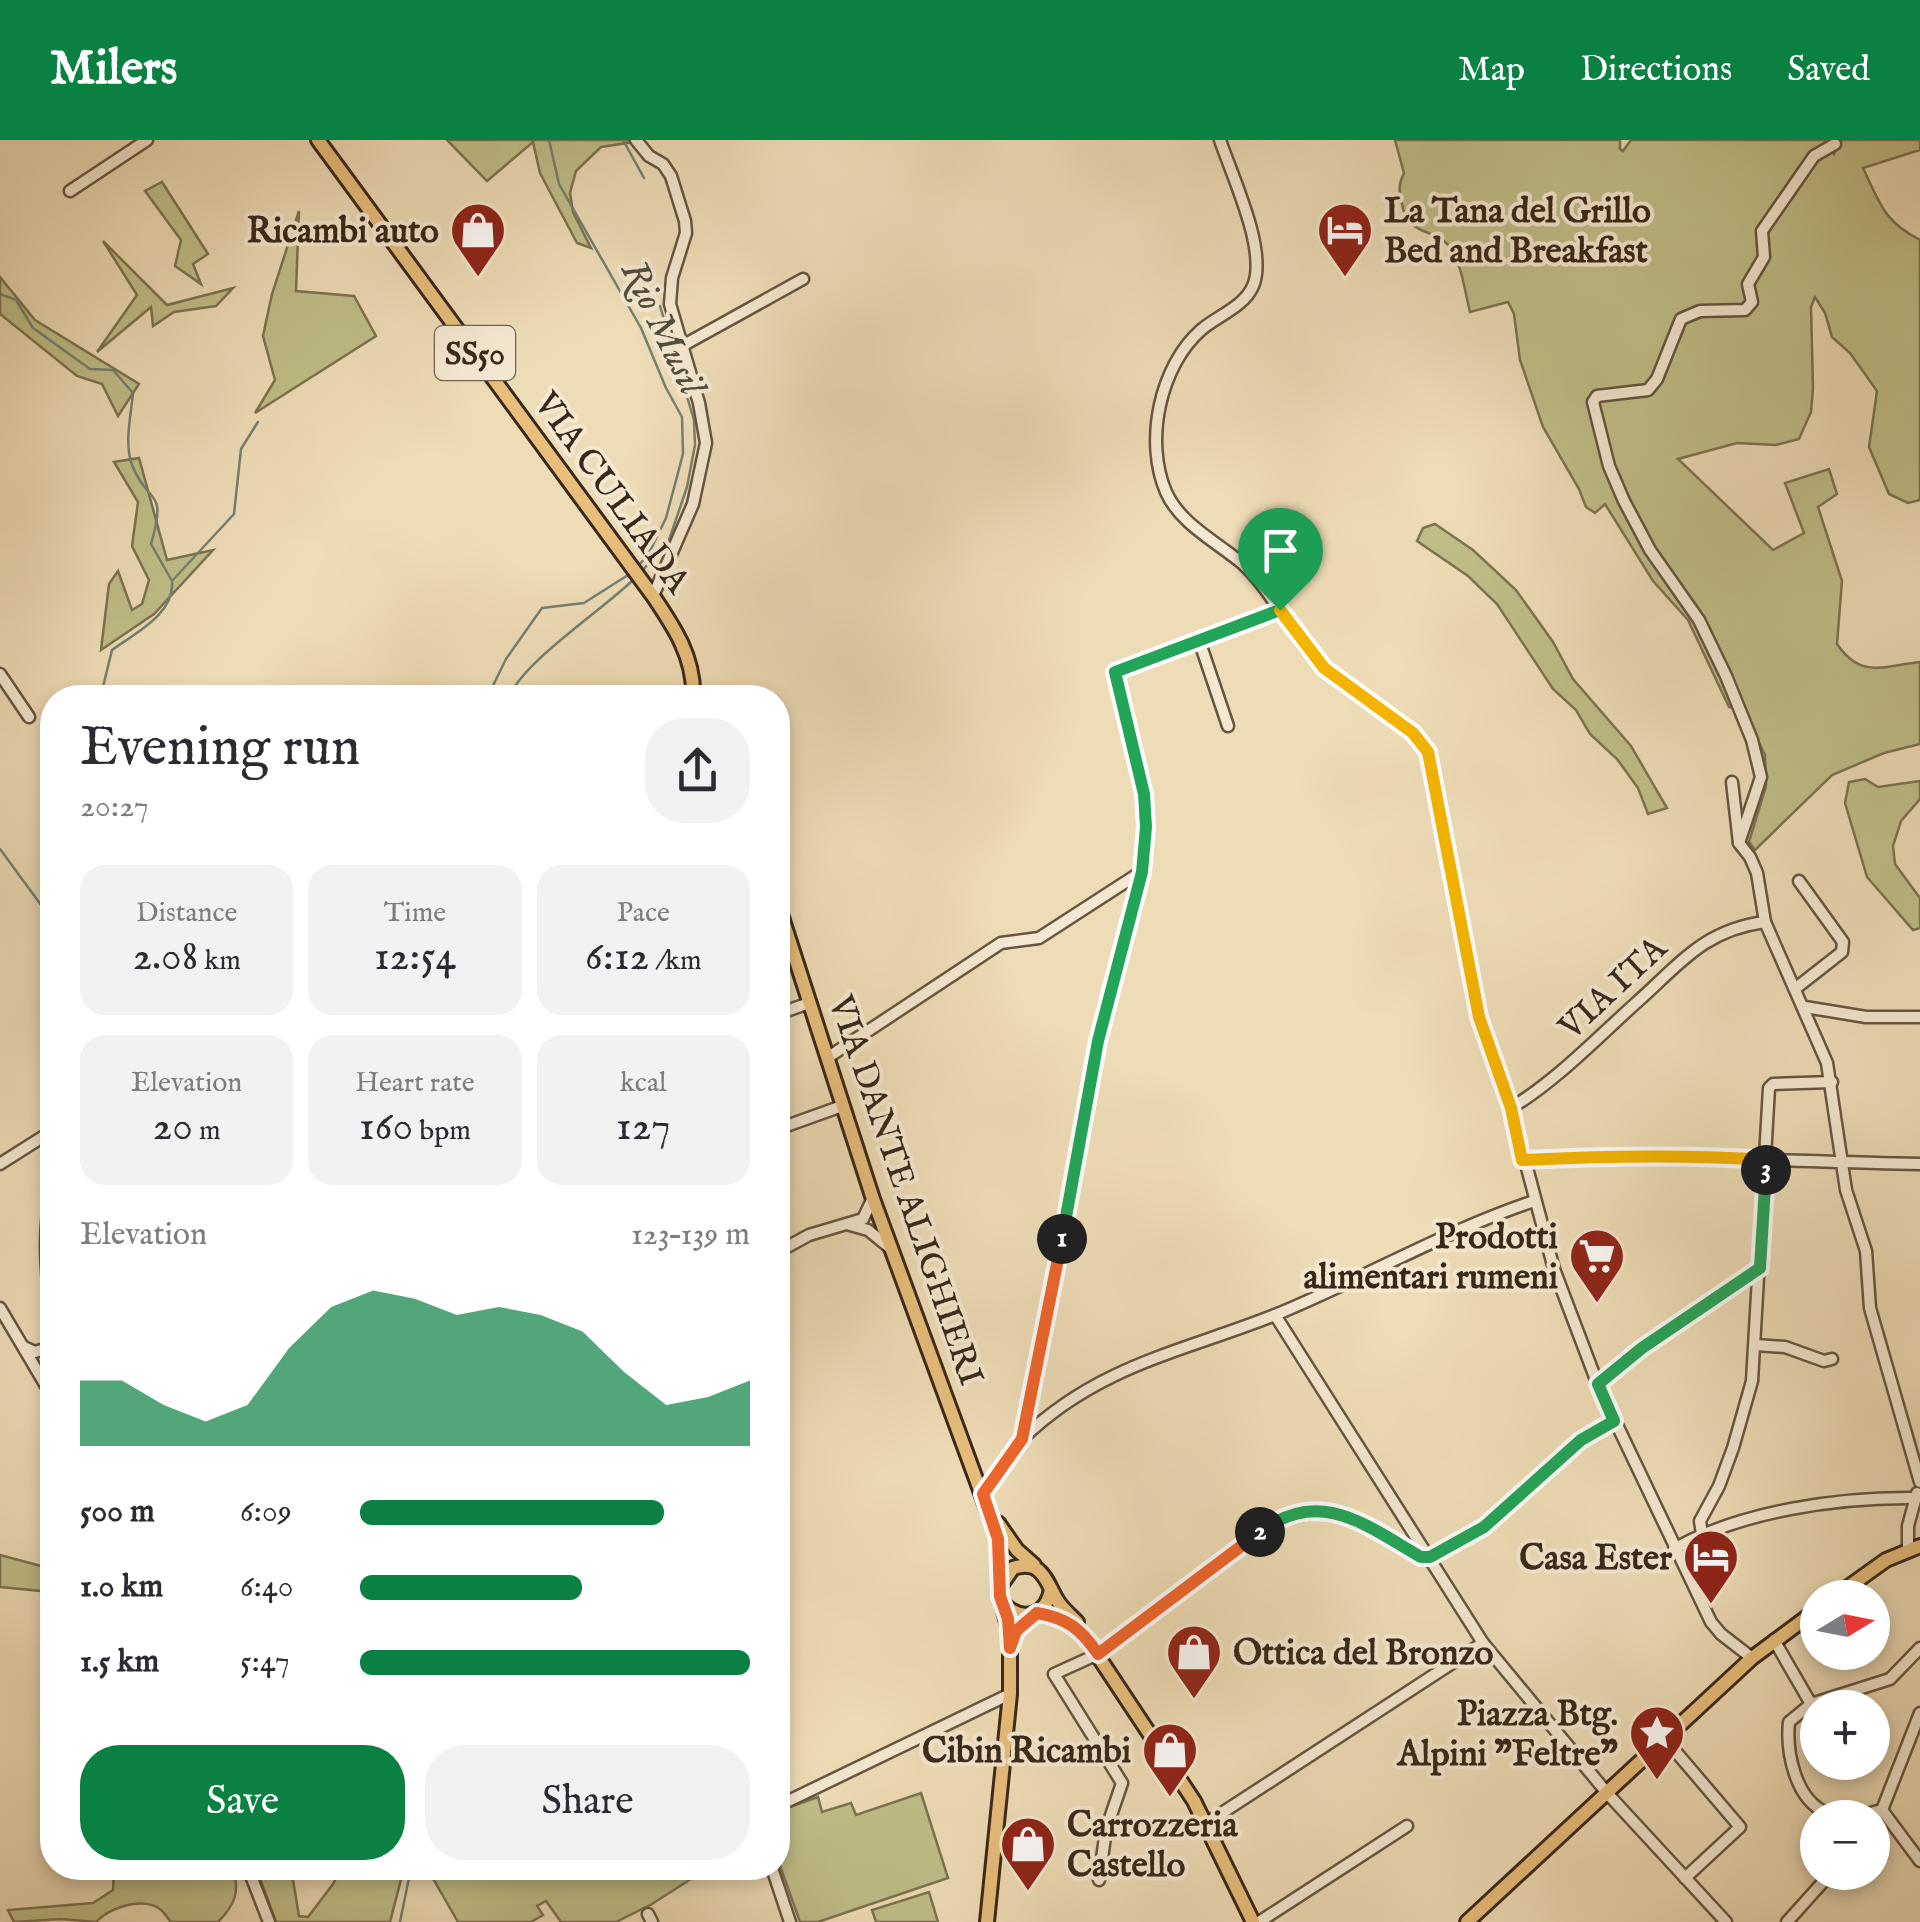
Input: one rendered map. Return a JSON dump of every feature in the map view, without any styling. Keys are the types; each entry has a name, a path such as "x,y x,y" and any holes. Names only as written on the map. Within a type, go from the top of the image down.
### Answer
{"main road":[{"name":"VIA CULIADA","path":"318,140 650,590 685,652 692,685"},
{"name":"VIA DANTE ALIGHIERI","path":"790,943 873,1199 998,1539 1000,1588"},
{"name":"VIA DANTE ALIGHIERI","path":"983,1494 1008,1539 1044,1573"},
{"path":"1858,1580 1886,1560 1914,1548"},
{"path":"986,1922 1010,1694 1010,1648 1000,1588 1006,1573 1020,1565 1044,1573 1050,1589 1098,1654 1194,1801 1256,1922"},
{"path":"1010,1648 1016,1631 1046,1606 1050,1589"},
{"path":"1003,1603 1015,1614 1068,1621 1088,1640"},
{"path":"1467,1922 1752,1658 1800,1622"}],"street":[{"path":"70,191 147,140"},
{"path":"636,140 671,176 685,221 670,304 699,403 706,443 693,504 650,590"},
{"path":"1220,140 1255,244 1254,285 1243,300 1201,330 1182,350 1166,376 1157,418 1158,458 1166,492 1190,523 1262,584 1324,668 1413,733 1428,752 1479,1017 1511,1108 1554,1269 1614,1421 1711,1622 1752,1658"},
{"path":"1739,843 1761,778 1752,740 1699,620 1650,550 1624,502 1609,466 1594,402 1597,396 1648,390 1657,379 1681,319 1700,310 1745,310 1752,302 1748,284 1764,257 1762,231 1814,156 1835,144"},
{"path":"682,346 803,280"},
{"path":"1022,1439 1098,1041 1142,872 1144,794 1115,672 1280,610"},
{"path":"1199,640 1228,726"},
{"path":"0,674 29,717"},
{"path":"1732,782 1739,843 1757,873 1762,922 1806,1008 1832,1082 1846,1190 1866,1251 1874,1326 1920,1483 1908,1526 1914,1548"},
{"path":"827,1058 1002,943 1039,938 1142,872"},
{"path":"1796,988 1842,952 1843,942 1799,881"},
{"name":"VIA ITA","path":"1511,1108 1552,1079 1694,948 1728,931 1762,922"},
{"path":"790,1010 809,1003"},
{"path":"1806,1008 1866,1017 1920,1017"},
{"path":"1702,1534 1700,1521 1719,1486 1752,1381 1768,1088 1773,1084 1832,1082"},
{"path":"790,1126 842,1106"},
{"path":"0,1164 40,1139"},
{"path":"1522,1160 1612,1155 1920,1164"},
{"path":"790,1245 808,1235 859,1220 869,1212 873,1199"},
{"path":"983,1494 1022,1439 1096,1383 1162,1352 1275,1315 1475,1221 1534,1201"},
{"path":"859,1220 878,1226 889,1243"},
{"path":"844,1224 868,1230 889,1243"},
{"path":"1598,1384 1642,1348 1760,1268"},
{"path":"0,1308 40,1375"},
{"path":"1275,1315 1483,1643 1606,1792 1726,1922"},
{"path":"1756,1345 1785,1347 1824,1361 1832,1359"},
{"path":"24,1347 40,1351"},
{"path":"1099,1880 1106,1830 1122,1783 1054,1674 1098,1654 1269,1525 1298,1514 1327,1510 1346,1514 1421,1557 1430,1557 1484,1527 1581,1440 1614,1421"},
{"path":"1674,1549 1702,1534 1799,1508 1916,1498"},
{"path":"1774,1640 1803,1690"},
{"path":"1205,1824 1483,1643"},
{"path":"1855,1690 1890,1679 1920,1648"},
{"path":"790,1800 1010,1694"},
{"path":"1800,1713 1789,1722 1788,1733 1795,1775 1811,1800"},
{"path":"1886,1800 1920,1713"},
{"path":"1665,1739 1740,1827 1685,1878"},
{"path":"1890,1821 1920,1861"},
{"path":"1256,1922 1407,1826"},
{"path":"253,1880 269,1922"},
{"path":"776,1880 790,1922"},
{"path":"1787,1922 1816,1890"}],"shaded area":[{"path":"447,140 634,142 601,147 576,171 570,193 573,212 591,248 577,243 540,173 533,142 487,181"},
{"path":"1395,140 1620,140 1623,151 1631,140 1824,140 1834,154 1840,140 1920,140 1920,150 1863,168 1890,218 1920,240 1920,500 1908,503 1889,494 1869,447 1877,391 1850,353 1832,337 1815,297 1811,307 1811,412 1799,439 1776,445 1737,443 1678,459 1773,550 1804,533 1785,483 1829,469 1837,494 1818,507 1842,581 1837,644 1855,662 1873,668 1920,662 1920,744 1884,753 1832,775 1755,850 1749,842 1766,786 1765,755 1696,612 1654,553 1631,510 1606,450 1596,397 1588,399 1595,428 1628,512 1652,555 1693,614 1740,710 1729,707 1688,620 1653,581 1605,504 1595,513 1586,507 1543,427 1520,360 1514,314 1508,302 1470,312 1452,250 1439,238 1410,223 1405,215 1400,188 1404,173"},
{"path":"162,182 208,254 193,264 201,284 175,266 181,240 145,191"},
{"path":"299,211 296,291 354,296 376,336 255,413 275,380 263,336"},
{"path":"103,241 167,305 233,288 216,306 174,312 153,326 151,307 97,352 137,295"},
{"path":"0,277 35,320 139,384 118,416 102,384 77,376 0,314"},
{"path":"139,458 167,560 213,550 154,614 101,650 109,584 118,571 132,610 142,604 149,580 132,546 138,502 114,462"},
{"path":"1435,524 1473,550 1516,590 1553,642 1573,679 1631,746 1667,808 1648,814 1638,788 1617,759 1590,734 1576,710 1553,689 1497,604 1468,576 1417,541 1423,528"},
{"path":"1865,779 1878,787 1920,781 1920,799 1901,821 1893,846 1895,864 1920,898 1920,928 1913,930 1867,877 1845,803 1849,782"},
{"path":"0,1555 40,1566 40,1591 0,1587"},
{"path":"921,1793 948,1878 818,1922 800,1922 785,1880 790,1880 790,1807 818,1797 822,1812 851,1803 856,1815"},
{"path":"113,1880 236,1880 236,1884 235,1897 218,1922 171,1922 158,1908 145,1904 122,1907 96,1922 14,1922 8,1910 93,1903 113,1890"},
{"path":"260,1880 293,1880 299,1916 308,1917 335,1880 401,1880 390,1922 276,1922"},
{"path":"434,1880 689,1880 616,1922 561,1922 546,1901 537,1906 543,1915 531,1922 458,1922"},
{"path":"929,1892 938,1922 876,1922 872,1910"}],"waterway":[{"name":"Rio Musil","path":"549,140 559,184 641,328 682,417 683,454 666,518 648,555 638,566"},
{"path":"623,140 644,178"},
{"path":"0,294 16,300 33,328 90,369 113,370 133,393 128,448 138,478 157,505 151,544 172,581"},
{"path":"642,571 669,540 687,487 695,445 694,420 660,306"},
{"path":"103,685 112,650 160,613 171,593 172,581 234,514 241,449 258,422"},
{"name":"Rio Musil","path":"493,685 506,659 542,608 584,603 628,575"},
{"path":"516,685 547,652 633,580"},
{"path":"0,849 40,904"},
{"name":"Rio Musil","path":"400,1922 409,1880"}],"place":[{"name":"Ricambi auto","path":"478,279"},
{"name":"La Tana del Grillo Bed and Breakfast","path":"1345,279"},
{"name":"Prodotti alimentari rumeni","path":"1597,1305"},
{"name":"Casa Ester","path":"1711,1606"},
{"name":"Ottica del Bronzo","path":"1194,1701"},
{"name":"Piazza Btg. Alpini \"Feltre\"","path":"1657,1782"},
{"name":"Cibin Ricambi","path":"1170,1799"},
{"name":"Carrozzeria Castello","path":"1028,1893"}],"route":[{"path":"1280,610 1324,668 1413,733 1428,752 1479,1017 1511,1108 1522,1160 1612,1155 1767,1160 1760,1268 1642,1348 1598,1384 1614,1421 1581,1440 1519,1494 1500,1516 1430,1557 1421,1557 1346,1514 1327,1510 1298,1514 1269,1525 1098,1654 1068,1621 1037,1613 1016,1631 1010,1648 1008,1619 1000,1596 998,1539 983,1494 1022,1439 1098,1041 1142,872 1144,794 1115,672 1280,610"}]}
